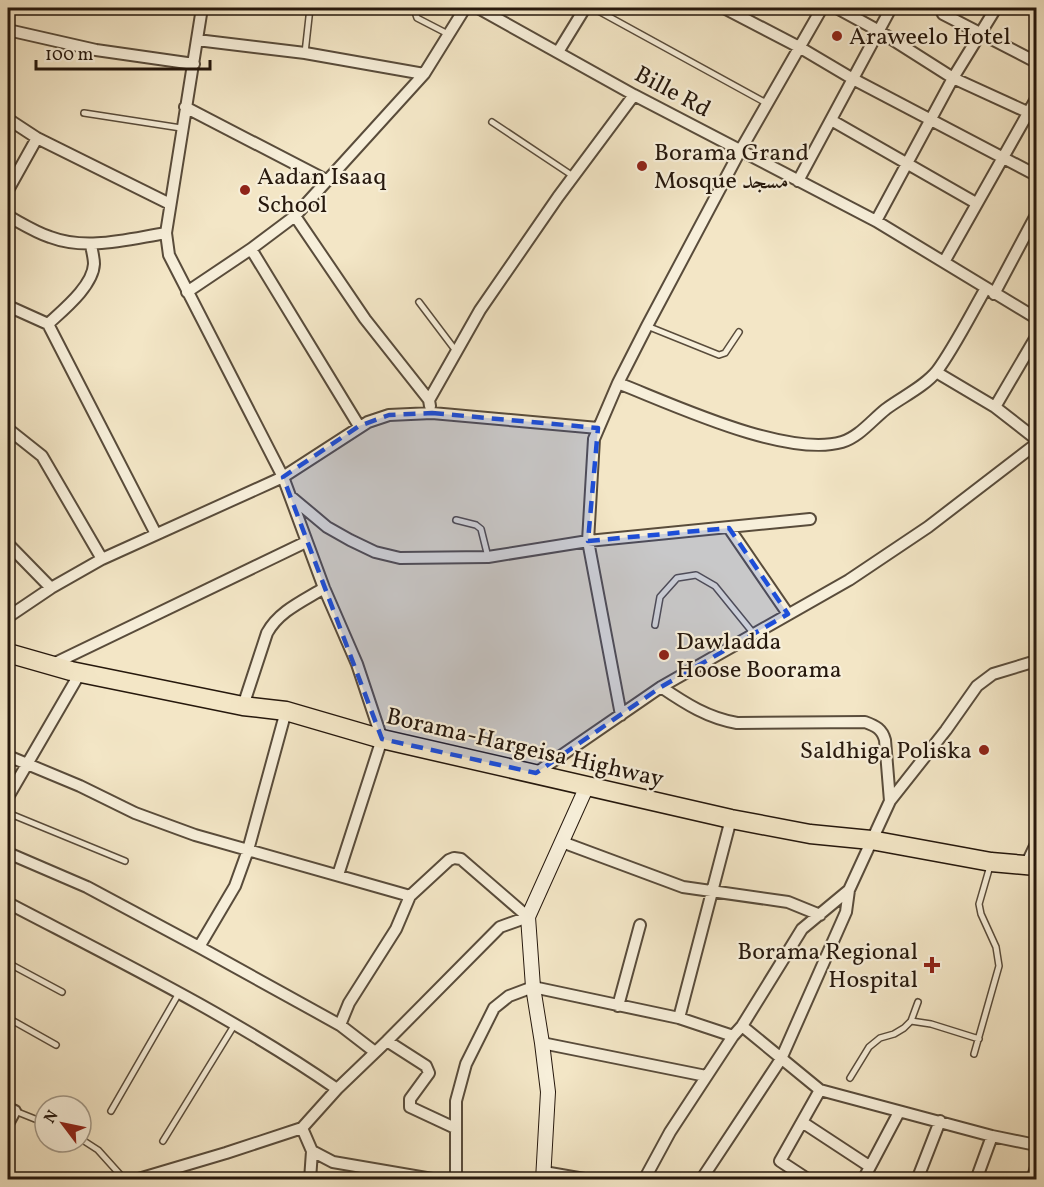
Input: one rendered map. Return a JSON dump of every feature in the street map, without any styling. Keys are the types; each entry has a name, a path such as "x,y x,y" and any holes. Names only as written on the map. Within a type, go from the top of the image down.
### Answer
{"highway":[{"name":"Borama-Hargeisa Highway","path":"8,653 80,673 243,706 286,711 382,739 731,819 810,834 872,840 991,862 1031,865"}],"street":[{"path":"202,8 166,233 169,255 284,477 324,588 357,663 382,739 338,875"},
{"path":"187,292 295,216 424,74 465,8"},
{"name":"Bille Rd","path":"478,8 740,152 876,221 1036,318"},
{"path":"558,52 585,8"},
{"path":"724,8 1036,176"},
{"path":"621,715 588,541 594,439 618,383 647,326 740,152 822,8"},
{"path":"837,8 879,31 953,78 1033,114"},
{"path":"798,181 891,8"},
{"path":"940,8 943,14 1036,62"},
{"path":"876,221 953,78 996,8"},
{"path":"8,31 96,50 194,64"},
{"path":"197,40 305,53 424,74"},
{"path":"429,400 480,310 634,95"},
{"path":"944,262 1003,158 1033,114 1036,99"},
{"path":"185,107 326,180"},
{"path":"8,119 37,138 170,204"},
{"path":"831,120 976,203"},
{"path":"8,190 37,138"},
{"path":"618,383 753,434 788,442 829,444 843,442 856,435 886,409 936,372 990,291 1036,215"},
{"path":"8,216 50,237 69,242 91,244 166,233"},
{"path":"295,216 365,319 429,400 432,413"},
{"path":"48,324 76,299 87,283 94,265 91,244"},
{"path":"251,249 359,426"},
{"path":"8,306 48,324 156,534"},
{"path":"996,407 1036,337"},
{"path":"936,372 996,407 1036,439"},
{"path":"8,617 51,588 102,559 284,477 359,426 389,415 432,413 598,428"},
{"path":"8,429 42,456 102,559"},
{"path":"536,773 661,687 849,580 928,527 1036,444"},
{"path":"290,496 327,527 375,552 400,558 488,557 588,541 810,519"},
{"path":"729,528 788,614"},
{"path":"51,665 306,542"},
{"path":"8,544 51,588"},
{"path":"243,706 272,623 279,615 324,588"},
{"path":"701,1179 781,1059 846,912 849,890 890,801 946,730 977,686 993,674 1036,661"},
{"path":"8,796 80,673"},
{"path":"661,687 698,711 728,721 771,724 865,722 874,725 882,732 885,740 890,801"},
{"path":"199,947 235,886 248,850 286,711"},
{"path":"8,756 80,786 135,813 195,835 410,896"},
{"path":"587,786 528,916 533,987 548,1092 543,1176 590,1179"},
{"path":"679,1018 731,819"},
{"path":"562,842 683,887 788,902 820,915"},
{"path":"1031,865 1036,844"},
{"path":"8,853 87,887 199,947 340,1025 375,1052"},
{"path":"340,1025 349,1003 396,929 410,896 449,860 460,859 528,916"},
{"path":"644,1179 670,1132 742,1026 802,929 849,890"},
{"path":"8,903 235,1024 287,1054 337,1089"},
{"path":"135,1179 302,1128 337,1089 500,927 528,916"},
{"path":"618,1006 640,925"},
{"path":"456,1179 456,1101 464,1073 494,1008 509,996 533,987 679,1018 734,1036"},
{"path":"742,1026 820,1090 992,1136 1036,1145"},
{"path":"387,1041 426,1066 428,1070 429,1073 410,1099 410,1107 455,1128"},
{"path":"542,1043 706,1076"},
{"path":"809,1179 780,1161 820,1090"},
{"path":"8,1124 11,1109"},
{"path":"801,1122 867,1175 899,1112"},
{"path":"917,1179 940,1121"},
{"path":"302,1128 312,1151 310,1179"},
{"path":"976,1179 992,1136"},
{"path":"312,1151 333,1161 438,1179"},
{"path":"1032,1179 1036,1167"},
{"path":"8,1176 13,1179"}],"lane":[{"path":"305,53 310,8"},
{"path":"417,8 415,12 417,18 449,35"},
{"path":"593,8 768,104"},
{"path":"84,113 182,128"},
{"path":"492,122 574,177"},
{"path":"419,302 457,352"},
{"path":"647,326 719,356 725,353 739,332"},
{"path":"456,520 476,525 481,529 488,557"},
{"path":"655,625 660,597 677,578 696,575 715,586 754,633"},
{"path":"8,813 125,861"},
{"path":"974,1054 999,966 996,947 981,914 979,904 991,862"},
{"path":"8,963 62,992"},
{"path":"111,1111 179,993"},
{"path":"850,1078 869,1047 880,1038 904,1028 911,1021 918,1002"},
{"path":"8,1018 56,1046"},
{"path":"911,1021 931,1024 979,1039"},
{"path":"163,1141 235,1024"},
{"path":"11,1109 33,1118"},
{"path":"93,1147 125,1179"}],"highlighted area":[{"path":"432,413 598,428 588,541 729,528 788,614 661,687 536,773 382,739 283,477 359,426 389,415"}],"place":[{"name":"Araweelo Hotel","path":"837,36"},
{"name":"Borama Grand Mosque مسجد","path":"642,166"},
{"name":"Aadan Isaaq School","path":"245,190"},
{"name":"Dawladda Hoose Boorama","path":"664,655"},
{"name":"Saldhiga Poliska","path":"984,750"},
{"name":"Borama Regional Hospital","path":"932,965"}]}
